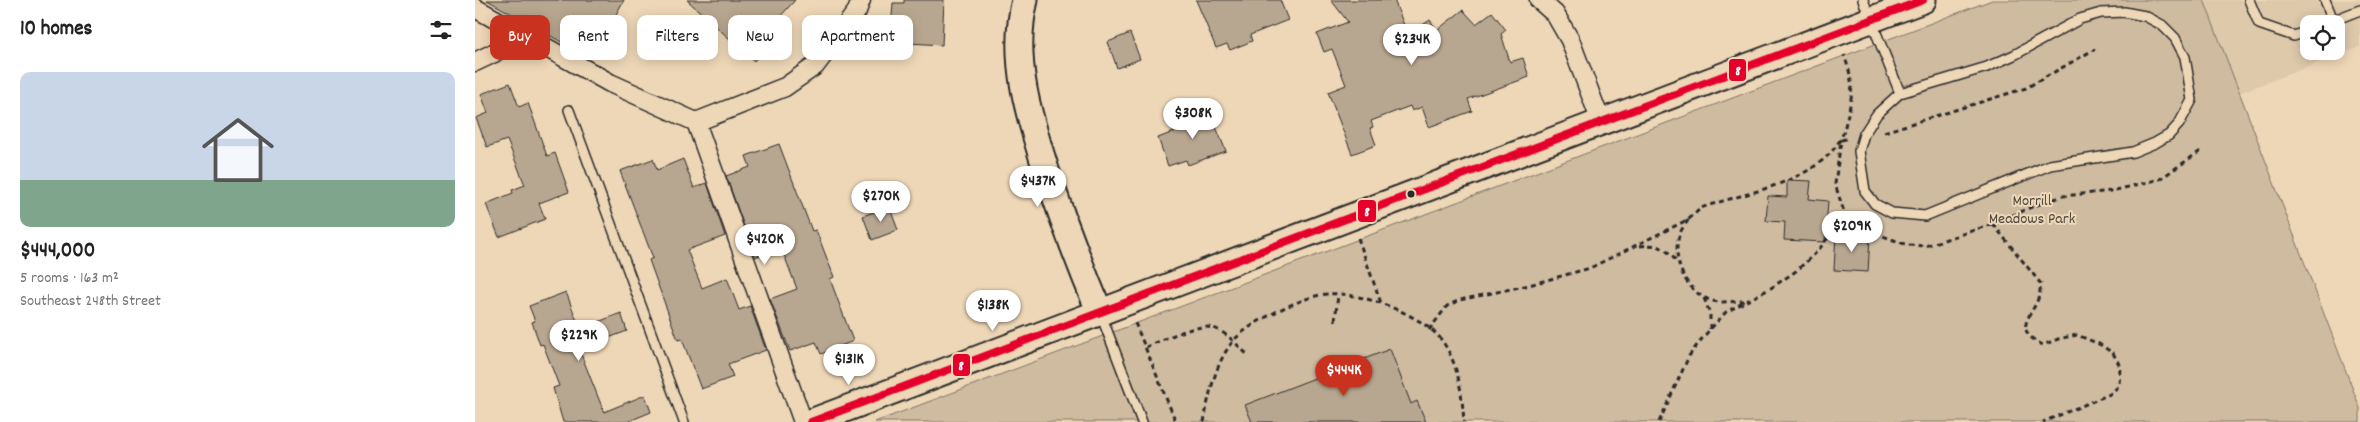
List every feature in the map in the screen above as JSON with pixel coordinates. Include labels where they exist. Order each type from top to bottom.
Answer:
[{"type":"street","points":[[1025,0],[1020,58],[1027,107],[1067,231],[1100,313]]},
{"type":"street","points":[[1539,0],[1555,14],[1570,40],[1601,122]]},
{"type":"street","points":[[811,422],[1601,122],[1867,10],[1923,0]]},
{"type":"street","points":[[550,50],[609,82],[696,122],[785,88],[815,66],[854,4]]},
{"type":"street","points":[[475,8],[490,17]]},
{"type":"street","points":[[475,62],[490,55]]},
{"type":"street","points":[[696,122],[803,422]]},
{"type":"lane","points":[[2249,0],[2259,24],[2294,36],[2300,34]]},
{"type":"lane","points":[[2325,0],[2327,15]]},
{"type":"lane","points":[[1867,10],[1900,93]]},
{"type":"lane","points":[[2345,16],[2360,10]]},
{"type":"lane","points":[[2124,12],[2145,16],[2161,25],[2175,38],[2185,57],[2192,100],[2179,124],[2169,135],[2155,143],[2133,152],[2050,165],[1925,216],[1892,212],[1875,204],[1865,191],[1859,151],[1863,138],[1877,114],[1900,93],[1987,67],[2014,55],[2080,19],[2101,13],[2124,12]]},
{"type":"lane","points":[[569,110],[684,422]]},
{"type":"lane","points":[[1100,313],[1142,422]]},
{"type":"path","points":[[1679,264],[1677,244],[1680,231],[1701,208],[1808,172],[1826,157],[1841,140],[1852,99],[1852,82],[1843,49]]},
{"type":"path","points":[[1841,140],[1863,138],[2026,88],[2095,49]]},
{"type":"path","points":[[1659,422],[1689,356],[1710,330],[1727,312],[1745,300],[1771,288],[1796,271],[1817,252],[1845,215]]},
{"type":"path","points":[[1429,330],[1447,306],[1460,300],[1529,285],[1590,268],[1689,220]]},
{"type":"path","points":[[1993,224],[2041,284],[2039,297],[2025,319],[2026,330],[2033,340],[2043,345],[2058,339],[2077,335],[2113,353],[2120,366],[2119,386],[2110,394],[2043,422]]},
{"type":"path","points":[[1355,229],[1381,304]]},
{"type":"path","points":[[1637,246],[1655,244],[1669,252],[1679,264],[1686,280],[1703,298],[1710,314],[1710,330]]},
{"type":"path","points":[[1204,422],[1211,383],[1236,338],[1267,317],[1292,304],[1328,294],[1353,296],[1411,315],[1442,341],[1460,382],[1464,422]]},
{"type":"path","points":[[1335,321],[1338,295]]},
{"type":"path","points":[[1703,298],[1715,302],[1745,300]]},
{"type":"path","points":[[1133,317],[1176,422]]},
{"type":"path","points":[[1146,347],[1194,328],[1207,327],[1216,329],[1249,356]]},
{"type":"shaded area","points":[[2204,0],[2360,0],[2360,47],[2345,53],[2345,15],[2300,15],[2300,60],[2326,60],[2239,93]]},
{"type":"green space","name":"Morrill Meadows Park","points":[[1992,0],[2204,0],[2360,408],[2360,422],[875,422]]},
{"type":"building","points":[[487,0],[624,0],[616,15],[560,15],[560,41],[550,36],[550,15],[514,15]]},
{"type":"building","points":[[687,0],[795,0],[782,15],[728,15],[728,37],[718,28],[718,15],[703,15]]},
{"type":"building","points":[[904,0],[944,0],[942,45],[913,43],[913,15],[892,15],[893,3],[904,3]]},
{"type":"building","points":[[1196,0],[1280,0],[1288,20],[1250,35],[1252,41],[1230,50],[1227,44],[1216,48]]},
{"type":"building","points":[[1331,0],[1394,0],[1408,35],[1430,20],[1437,30],[1463,10],[1476,24],[1492,12],[1506,30],[1501,34],[1510,62],[1523,58],[1529,77],[1468,99],[1472,111],[1429,127],[1422,107],[1412,111],[1410,106],[1371,121],[1373,127],[1370,128],[1376,145],[1352,154],[1328,92],[1346,85],[1332,49],[1324,52],[1317,34],[1348,22]]},
{"type":"building","points":[[1130,33],[1140,59],[1117,68],[1108,42]]},
{"type":"building","points":[[510,83],[519,107],[528,103],[547,156],[555,153],[569,192],[539,203],[545,219],[499,237],[486,204],[513,193],[512,190],[525,185],[507,140],[487,147],[476,118],[488,113],[481,94]]},
{"type":"building","points":[[1208,108],[1226,151],[1188,165],[1186,160],[1168,166],[1158,138],[1187,127],[1184,117]]},
{"type":"building","points":[[779,144],[812,231],[816,230],[834,277],[830,279],[853,341],[821,354],[816,342],[790,351],[770,299],[797,289],[781,247],[755,257],[726,176],[750,167],[746,156]]},
{"type":"building","points":[[653,159],[657,170],[683,159],[694,188],[707,183],[725,236],[687,250],[702,288],[727,278],[739,310],[750,306],[766,350],[728,364],[733,377],[701,389],[682,339],[678,340],[649,260],[653,258],[620,171]]},
{"type":"building","points":[[1787,180],[1811,181],[1809,199],[1828,201],[1825,242],[1784,240],[1785,222],[1766,221],[1768,196],[1787,197]]},
{"type":"building","points":[[889,206],[898,230],[872,240],[863,216]]},
{"type":"building","points":[[1836,234],[1870,236],[1868,272],[1834,270]]},
{"type":"building","points":[[566,292],[580,329],[621,313],[627,331],[579,349],[604,412],[645,395],[651,412],[627,422],[563,422],[553,388],[559,386],[543,344],[540,345],[532,322],[535,321],[529,306]]},
{"type":"building","points":[[1390,349],[1411,404],[1417,401],[1426,422],[1252,422],[1245,405]]},
{"type":"transit line","name":"8","points":[[811,422],[1923,0]]}]
